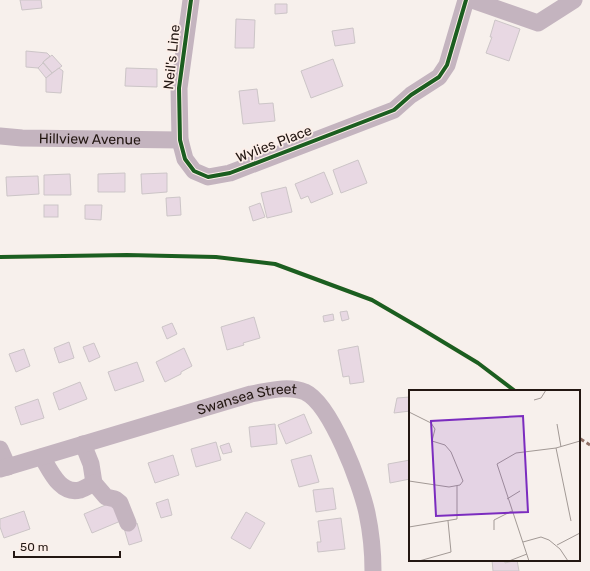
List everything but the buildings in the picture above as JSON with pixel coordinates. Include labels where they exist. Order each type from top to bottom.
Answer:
[{"type":"street","name":"Neil's Line","points":[[180,140],[178,88],[190,0]]},
{"type":"street","name":"Wylies Place","points":[[180,140],[185,159],[194,171],[208,177],[230,173],[394,110],[411,95],[440,77],[447,66],[466,0]]},
{"type":"street","points":[[472,0],[538,23],[574,0]]},
{"type":"street","name":"Hillview Avenue","points":[[0,136],[30,138],[180,140]]},
{"type":"street","name":"Swansea Street","points":[[4,468],[251,394],[286,389],[305,392],[316,400],[326,414],[339,437],[358,482],[370,525],[373,571]]},
{"type":"street","points":[[82,444],[91,464],[94,483],[106,497],[115,499],[120,503],[128,523]]},
{"type":"street","points":[[0,449],[4,468]]},
{"type":"street","points":[[42,457],[57,482],[70,490],[79,490],[94,483]]},
{"type":"marked path","points":[[580,439],[590,445]]},
{"type":"cycle path","points":[[191,0],[179,88],[180,140],[185,159],[194,171],[208,177],[230,173],[394,110],[411,95],[439,77],[447,65],[466,0]]},
{"type":"cycle path","points":[[0,257],[127,255],[216,257],[275,264],[372,300],[478,363],[514,390]]}]
